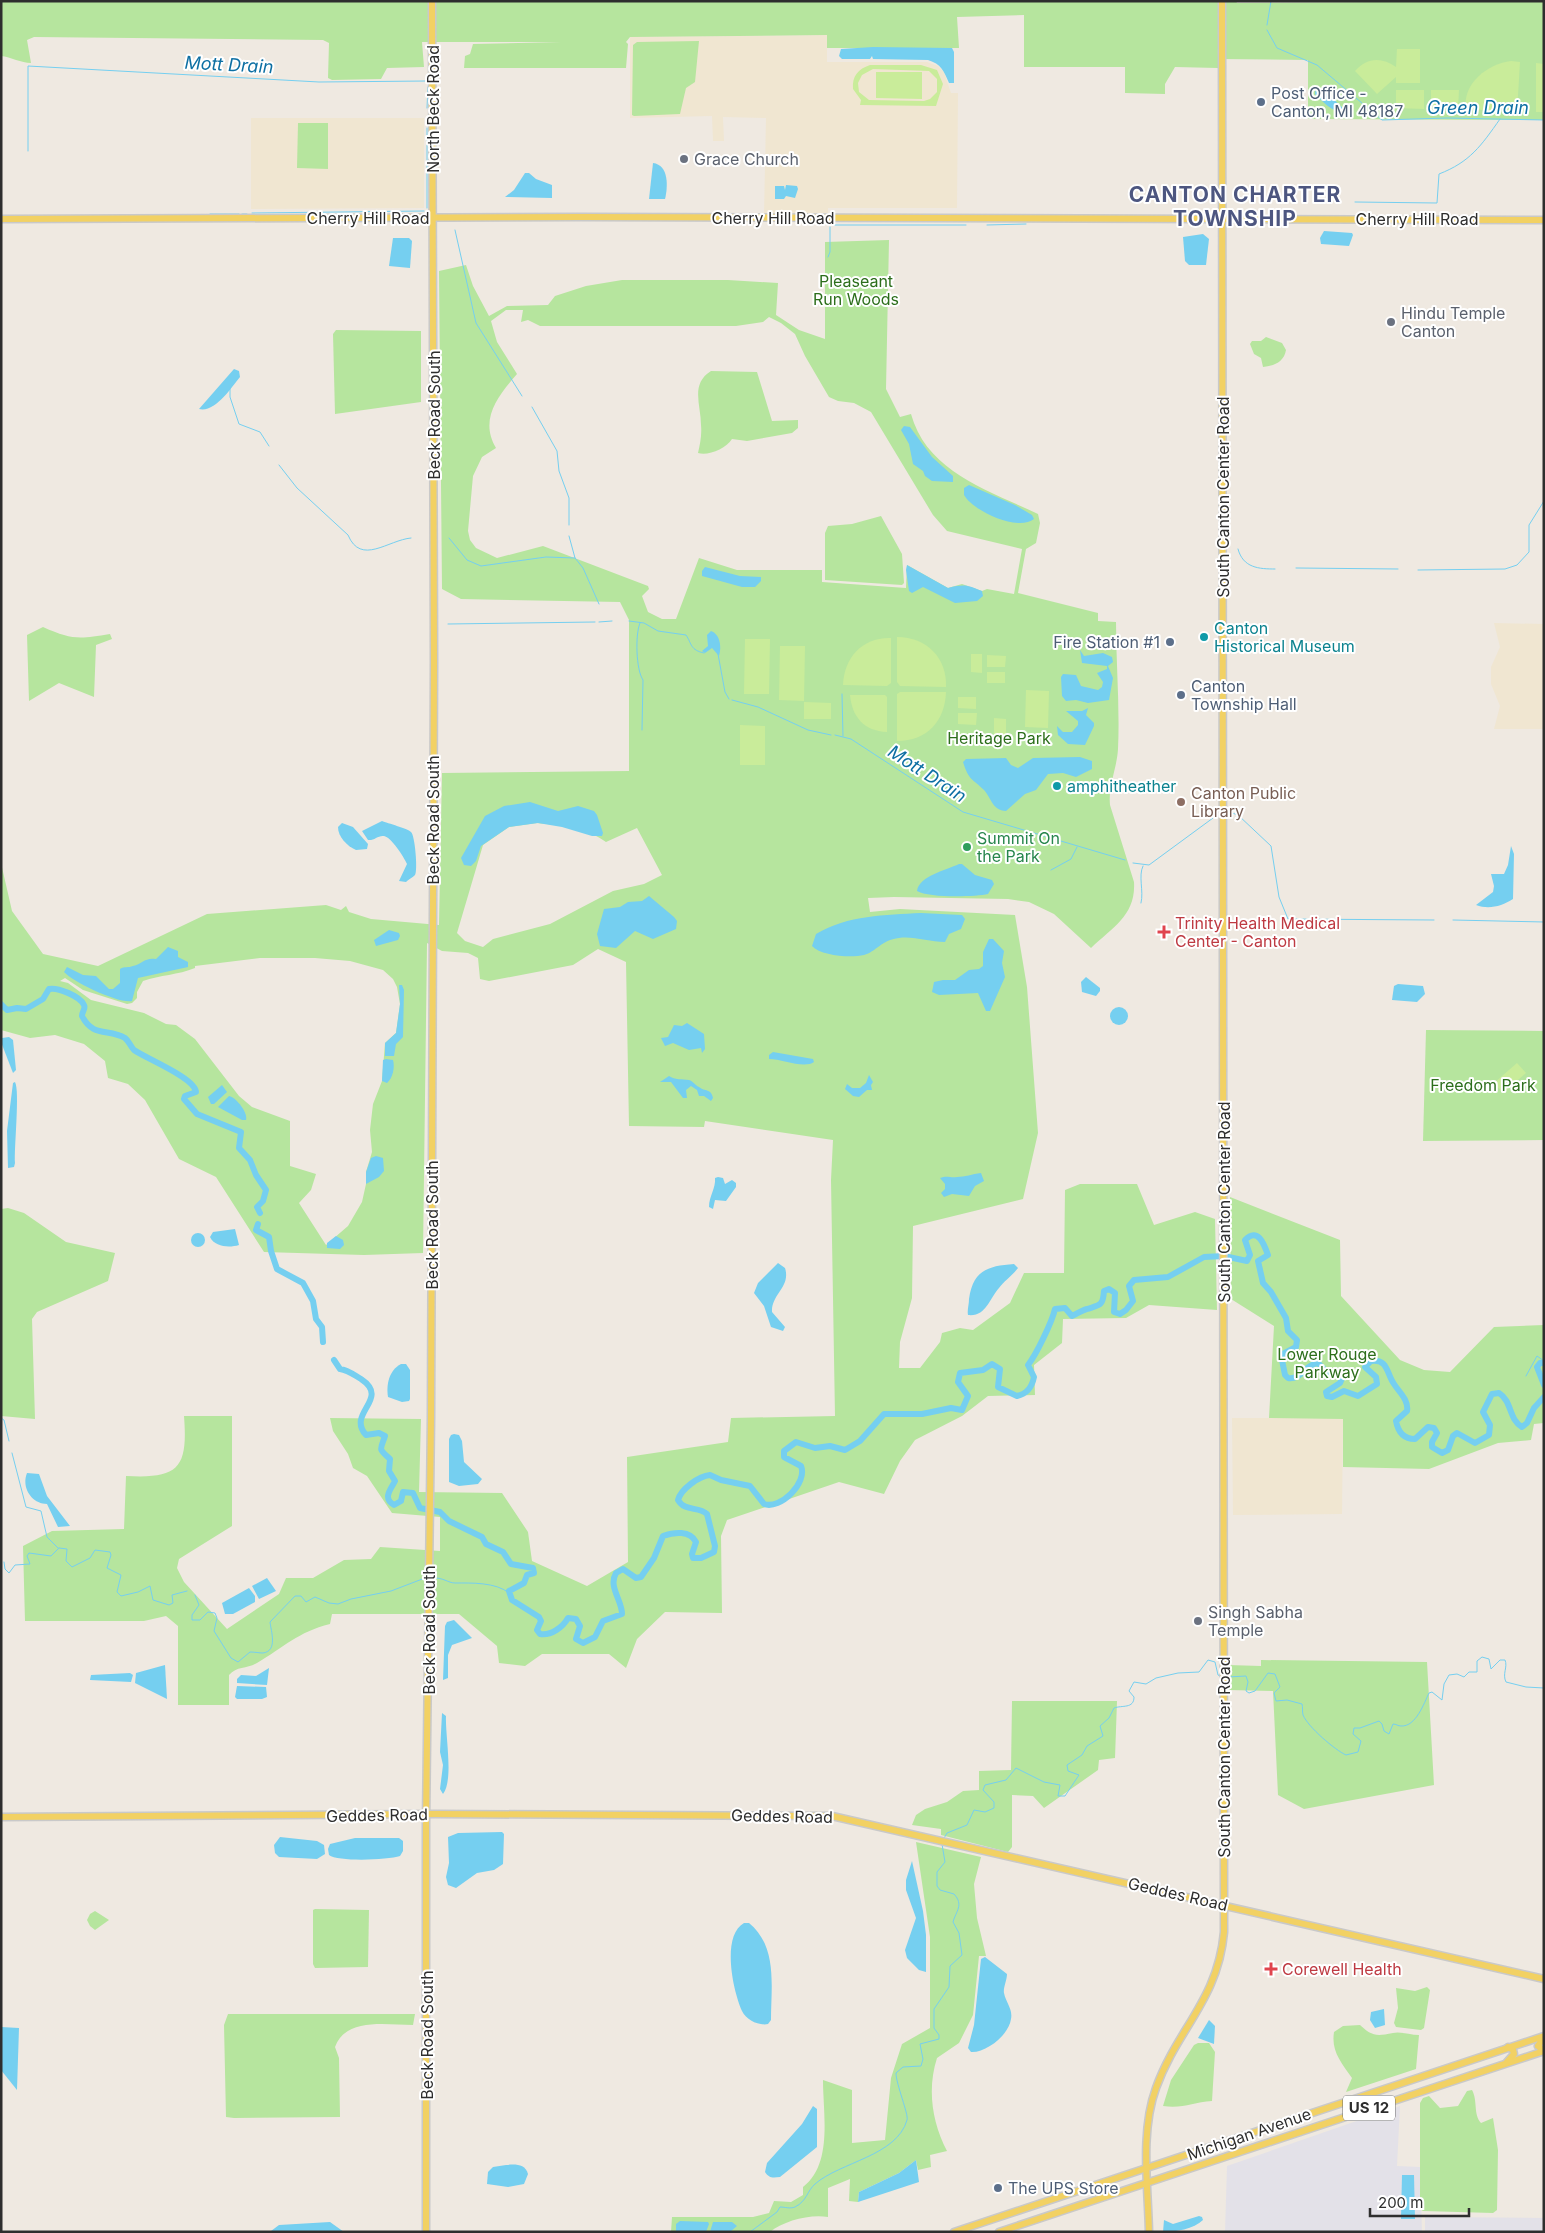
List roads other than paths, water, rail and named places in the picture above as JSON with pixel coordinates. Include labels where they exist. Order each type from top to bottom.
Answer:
[{"type":"main road","name":"North Beck Road","points":[[432,1],[434,218]]},
{"type":"main road","name":"South Canton Center Road","points":[[1149,2232],[1148,2136],[1152,2102],[1163,2070],[1215,1979],[1223,1948],[1225,1905],[1224,219],[1222,1]]},
{"type":"main road","name":"Beck Road South","points":[[426,2232],[434,662],[434,218]]},
{"type":"main road","name":"Cherry Hill Road","points":[[1,219],[1544,220]]},
{"type":"main road","name":"Geddes Road","points":[[1,1818],[427,1814],[832,1816],[1544,1978]]},
{"type":"main road","name":"Michigan Avenue","points":[[954,2232],[1544,2036]]},
{"type":"main road","points":[[1544,2036],[1538,2046],[1544,2051]]},
{"type":"main road","points":[[1506,2063],[1514,2054],[1513,2050],[1508,2047]]},
{"type":"main road","name":"Michigan Avenue","points":[[999,2232],[1544,2051]]},
{"type":"main road","points":[[1323,2109],[1318,2118],[1324,2124]]},
{"type":"main road","points":[[1268,2128],[1272,2134],[1268,2143]]},
{"type":"main road","points":[[1062,2196],[1057,2204],[1063,2212]]},
{"type":"main road","points":[[1024,2224],[1032,2217],[1030,2208]]},
{"type":"water","points":[[873,47],[952,48],[954,52],[954,83],[949,83],[941,68],[928,60],[873,59],[872,56],[870,59],[842,59],[839,56],[841,49]]},
{"type":"water","points":[[1316,86],[1328,94],[1347,112],[1338,112],[1325,104],[1315,94]]},
{"type":"water","points":[[653,163],[665,172],[667,189],[665,199],[649,199]]},
{"type":"water","points":[[525,173],[529,173],[536,179],[552,185],[552,198],[505,197],[514,190]]},
{"type":"water","points":[[786,185],[797,186],[795,198],[786,196],[784,199],[775,199],[775,186],[784,186],[785,190]]},
{"type":"water","points":[[1324,231],[1352,233],[1353,235],[1349,246],[1321,244],[1320,238]]},
{"type":"water","points":[[1203,234],[1209,239],[1206,265],[1189,265],[1185,261],[1183,237]]},
{"type":"water","points":[[393,238],[409,238],[412,241],[410,268],[389,266]]},
{"type":"water","points":[[234,369],[239,371],[240,377],[227,393],[217,404],[205,409],[199,409]]},
{"type":"water","points":[[904,426],[910,427],[932,457],[953,476],[953,482],[932,481],[913,464],[909,444],[901,430]]},
{"type":"water","points":[[969,485],[1015,505],[1032,515],[1034,519],[1018,523],[996,518],[986,513],[976,507],[964,495],[964,488]]},
{"type":"water","points":[[907,565],[948,588],[969,586],[982,591],[983,596],[977,601],[955,603],[923,587],[912,593],[909,591]]},
{"type":"water","points":[[705,567],[740,576],[761,577],[761,581],[755,587],[742,587],[702,576],[702,571]]},
{"type":"water","points":[[711,631],[720,641],[719,656],[712,648],[705,653],[702,651],[708,646],[707,635]]},
{"type":"water","points":[[1080,650],[1084,656],[1103,653],[1112,657],[1113,662],[1108,666],[1113,678],[1109,700],[1088,703],[1076,700],[1066,701],[1062,696],[1061,677],[1063,674],[1076,675],[1081,686],[1098,690],[1102,687],[1103,682],[1097,673],[1107,669],[1107,666],[1082,663]]},
{"type":"water","points":[[1088,708],[1086,715],[1094,723],[1094,726],[1085,745],[1068,744],[1058,735],[1057,726],[1063,732],[1072,732],[1078,725],[1078,721],[1066,711],[1082,711]]},
{"type":"water","points":[[1080,757],[1092,761],[1092,769],[1076,777],[1063,773],[1048,774],[1036,790],[1025,794],[1006,811],[998,809],[984,790],[971,779],[963,762],[966,759],[1006,758],[1011,765],[1018,768],[1033,758]]},
{"type":"water","points":[[530,802],[558,811],[578,806],[594,811],[603,833],[602,836],[592,836],[562,827],[538,823],[509,827],[481,846],[476,861],[471,866],[464,865],[461,858],[485,816],[504,806]]},
{"type":"water","points":[[382,821],[406,829],[411,832],[414,839],[416,872],[406,882],[399,881],[407,864],[394,843],[384,836],[368,840],[362,831]]},
{"type":"water","points":[[342,823],[353,827],[368,844],[367,849],[356,850],[346,844],[338,831],[338,827]]},
{"type":"water","points":[[1511,846],[1514,854],[1513,899],[1495,906],[1476,905],[1493,892],[1494,886],[1491,874],[1504,874],[1508,865]]},
{"type":"water","points":[[962,864],[975,875],[992,880],[994,884],[988,894],[941,896],[917,891],[919,886],[928,877]]},
{"type":"water","points":[[649,896],[674,917],[677,921],[676,929],[653,939],[635,931],[616,948],[600,946],[597,934],[604,909],[620,907],[628,902],[642,901]]},
{"type":"water","points":[[921,913],[962,915],[965,919],[961,929],[949,934],[945,942],[899,938],[883,943],[864,955],[852,956],[829,954],[812,946],[816,934],[841,923],[867,917]]},
{"type":"water","points":[[389,930],[399,933],[398,940],[376,946],[374,940]]},
{"type":"water","points":[[989,939],[993,939],[1004,951],[1002,963],[1005,977],[990,1011],[986,1011],[978,993],[939,995],[932,992],[934,982],[955,980],[969,970],[979,969],[983,966],[983,952]]},
{"type":"water","points":[[168,947],[178,951],[178,957],[188,962],[188,967],[138,978],[132,1001],[107,996],[77,981],[64,972],[67,967],[83,975],[96,976],[109,989],[113,989],[120,983],[120,969],[131,967],[149,959],[156,959]]},
{"type":"water","points":[[1086,977],[1100,988],[1096,996],[1082,992],[1081,982]]},
{"type":"water","points":[[1398,984],[1423,986],[1425,994],[1417,1002],[1392,1000],[1394,986]]},
{"type":"water","points":[[399,985],[402,985],[404,990],[403,1037],[396,1044],[394,1056],[385,1056],[385,1043],[396,1033],[400,1004]]},
{"type":"water","points":[[1119,1007],[1125,1010],[1128,1016],[1125,1022],[1119,1025],[1113,1022],[1110,1016],[1113,1010]]},
{"type":"water","points":[[687,1023],[704,1034],[705,1049],[702,1053],[701,1048],[689,1050],[673,1043],[665,1046],[661,1038],[668,1037],[674,1025],[682,1026]]},
{"type":"water","points":[[9,1037],[13,1040],[16,1070],[13,1073],[1,1042],[2,1038]]},
{"type":"water","points":[[773,1052],[813,1059],[814,1062],[799,1064],[769,1059],[769,1055]]},
{"type":"water","points":[[383,1060],[393,1060],[394,1066],[392,1075],[387,1083],[382,1081]]},
{"type":"water","points":[[869,1075],[873,1082],[871,1085],[872,1090],[867,1090],[859,1097],[853,1096],[845,1089],[847,1084],[852,1088],[860,1088],[866,1083]]},
{"type":"water","points":[[669,1076],[690,1081],[709,1091],[713,1098],[711,1101],[704,1096],[699,1096],[697,1090],[691,1086],[686,1090],[687,1098],[683,1098],[671,1082],[660,1082]]},
{"type":"water","points":[[15,1082],[17,1096],[15,1163],[14,1167],[8,1168],[7,1131],[13,1083]]},
{"type":"water","points":[[222,1085],[227,1092],[214,1104],[211,1104],[208,1097]]},
{"type":"water","points":[[229,1096],[241,1106],[246,1120],[242,1120],[218,1107]]},
{"type":"water","points":[[376,1156],[383,1158],[384,1171],[379,1177],[366,1184],[366,1172],[371,1158]]},
{"type":"water","points":[[981,1173],[984,1181],[975,1186],[969,1196],[952,1194],[944,1197],[941,1193],[945,1189],[945,1184],[940,1178],[963,1177]]},
{"type":"water","points":[[715,1178],[723,1178],[725,1184],[732,1180],[736,1183],[736,1187],[726,1201],[715,1200],[713,1209],[709,1207],[709,1203]]},
{"type":"water","points":[[235,1229],[239,1245],[219,1245],[210,1237],[213,1232]]},
{"type":"water","points":[[195,1233],[201,1233],[205,1240],[201,1247],[195,1247],[191,1243],[191,1237]]},
{"type":"water","points":[[336,1236],[343,1240],[344,1245],[340,1249],[327,1248],[327,1243]]},
{"type":"water","points":[[778,1263],[785,1268],[786,1275],[783,1286],[774,1300],[772,1312],[785,1327],[783,1331],[771,1327],[764,1306],[754,1293],[758,1283]]},
{"type":"water","points":[[1014,1264],[1018,1268],[1001,1285],[983,1310],[974,1315],[968,1315],[971,1289],[978,1276],[989,1268]]},
{"type":"water","points":[[401,1364],[406,1364],[410,1370],[410,1399],[409,1401],[402,1402],[388,1397],[387,1392],[391,1374]]},
{"type":"water","points":[[454,1434],[459,1435],[462,1441],[464,1462],[482,1479],[478,1484],[459,1486],[449,1482],[449,1439]]},
{"type":"water","points":[[27,1473],[39,1474],[47,1496],[70,1526],[58,1527],[47,1504],[32,1498],[25,1484]]},
{"type":"water","points":[[267,1578],[276,1591],[259,1599],[252,1586]]},
{"type":"water","points":[[249,1588],[255,1596],[255,1602],[233,1614],[225,1614],[222,1603]]},
{"type":"water","points":[[454,1620],[472,1638],[452,1645],[448,1655],[448,1678],[443,1680],[445,1626],[447,1622]]},
{"type":"water","points":[[165,1665],[167,1699],[135,1683],[136,1673]]},
{"type":"water","points":[[269,1668],[267,1685],[237,1683],[237,1679],[241,1675],[256,1676]]},
{"type":"water","points":[[130,1673],[133,1675],[131,1682],[90,1680],[91,1675]]},
{"type":"water","points":[[237,1686],[266,1687],[267,1697],[262,1699],[237,1699],[235,1697]]},
{"type":"water","points":[[442,1713],[446,1716],[449,1768],[443,1794],[440,1789],[443,1765],[440,1752]]},
{"type":"water","points":[[502,1832],[504,1834],[503,1864],[494,1870],[477,1873],[456,1888],[448,1885],[446,1877],[449,1863],[448,1837],[458,1833]]},
{"type":"water","points":[[280,1837],[317,1841],[324,1845],[325,1854],[317,1859],[279,1857],[275,1853],[274,1845]]},
{"type":"water","points":[[355,1838],[399,1838],[403,1841],[403,1851],[400,1856],[375,1859],[342,1859],[329,1855],[328,1849],[330,1844]]},
{"type":"water","points":[[912,1861],[923,1911],[926,1935],[926,1972],[919,1970],[907,1958],[905,1950],[916,1918],[906,1890],[906,1880]]},
{"type":"water","points":[[744,1923],[749,1923],[758,1933],[769,1955],[772,1994],[771,2020],[768,2024],[757,2023],[746,2017],[735,1991],[731,1951],[737,1930]]},
{"type":"water","points":[[985,1957],[1007,1974],[1004,1993],[1011,2012],[1011,2019],[1006,2031],[996,2042],[983,2050],[971,2052],[968,2048],[974,2025],[981,1959]]},
{"type":"water","points":[[1384,2009],[1385,2025],[1375,2028],[1370,2020],[1371,2012]]},
{"type":"water","points":[[1209,2020],[1215,2026],[1214,2044],[1198,2038]]},
{"type":"water","points":[[1,2027],[19,2028],[17,2090],[1,2070]]},
{"type":"water","points":[[813,2106],[817,2109],[817,2147],[780,2177],[769,2176],[765,2172],[767,2163],[802,2124]]},
{"type":"water","points":[[916,2160],[919,2182],[858,2202],[859,2192],[899,2173]]},
{"type":"water","points":[[517,2165],[525,2168],[528,2174],[524,2184],[508,2187],[487,2184],[488,2172],[493,2167]]},
{"type":"water","points":[[1402,2175],[1414,2175],[1415,2219],[1401,2219]]},
{"type":"water","points":[[1199,2216],[1203,2220],[1195,2226],[1179,2231],[1163,2232],[1164,2220],[1173,2224]]},
{"type":"water","points":[[680,2221],[708,2222],[709,2224],[706,2232],[676,2232],[676,2224]]},
{"type":"water","points":[[330,2222],[344,2232],[257,2232],[271,2231],[279,2225]]},
{"type":"water","points":[[713,2222],[732,2222],[737,2226],[730,2232],[710,2232]]},
{"type":"waterway","name":"Green Drain","points":[[1267,25],[1271,1]]},
{"type":"waterway","name":"Green Drain","points":[[1267,30],[1277,48],[1317,65],[1382,120],[1447,118],[1544,120]]},
{"type":"waterway","name":"Mott Drain","points":[[28,151],[28,66],[319,82],[428,81]]},
{"type":"waterway","name":"Mott Drain","points":[[427,108],[428,87]]},
{"type":"waterway","points":[[1355,202],[1437,203],[1439,174],[1459,164],[1474,152],[1500,119]]},
{"type":"waterway","name":"Mott Drain","points":[[427,128],[427,208]]},
{"type":"waterway","points":[[252,213],[424,211]]},
{"type":"waterway","points":[[210,214],[239,214]]},
{"type":"waterway","points":[[242,214],[247,214]]},
{"type":"waterway","points":[[987,225],[1026,224]]},
{"type":"waterway","points":[[832,225],[966,225]]},
{"type":"waterway","points":[[828,257],[830,252],[830,227]]},
{"type":"waterway","name":"Mott Drain","points":[[455,230],[476,323],[522,396]]},
{"type":"waterway","points":[[230,388],[230,397],[239,424],[260,432],[269,446]]},
{"type":"waterway","name":"Mott Drain","points":[[532,407],[557,451],[559,471],[569,498],[569,525]]},
{"type":"waterway","points":[[279,465],[297,488],[348,535],[353,544],[360,549],[376,549],[411,538]]},
{"type":"waterway","points":[[1418,570],[1505,569],[1517,565],[1529,552],[1529,525],[1544,501]]},
{"type":"waterway","name":"Mott Drain","points":[[569,536],[575,558],[583,568],[599,604]]},
{"type":"waterway","points":[[449,538],[467,560],[481,566],[546,557],[575,558]]},
{"type":"waterway","points":[[1238,549],[1240,555],[1248,564],[1263,569],[1275,569]]},
{"type":"waterway","points":[[1296,568],[1398,569]]},
{"type":"waterway","name":"Mott Drain","points":[[599,622],[612,621]]},
{"type":"waterway","name":"Mott Drain","points":[[629,621],[644,623],[658,631],[686,635],[692,646],[699,652],[704,653]]},
{"type":"waterway","points":[[448,624],[595,622]]},
{"type":"waterway","points":[[640,623],[637,635],[637,652],[643,680],[642,730]]},
{"type":"waterway","name":"Mott Drain","points":[[718,654],[725,692],[729,699]]},
{"type":"waterway","points":[[842,694],[843,736]]},
{"type":"waterway","name":"Mott Drain","points":[[732,700],[758,707],[808,730],[831,735]]},
{"type":"waterway","name":"Mott Drain","points":[[835,735],[851,739],[963,812],[1125,860]]},
{"type":"waterway","name":"Mott Drain","points":[[1232,813],[1238,815],[1271,846],[1279,897],[1288,919],[1434,920]]},
{"type":"waterway","name":"Mott Drain","points":[[1133,863],[1149,865],[1213,818]]},
{"type":"waterway","points":[[1051,870],[1071,859],[1077,847]]},
{"type":"waterway","points":[[1141,903],[1141,874],[1143,866]]},
{"type":"waterway","name":"Mott Drain","points":[[1453,920],[1544,922]]},
{"type":"waterway","points":[[1,1004],[7,1010],[26,1009],[43,999],[49,989],[57,989],[68,993],[82,1002],[85,1008],[82,1016],[91,1027],[125,1038],[134,1050],[188,1081],[196,1092],[185,1096],[184,1099],[197,1114],[241,1132],[239,1148],[250,1160],[256,1175],[266,1190],[263,1201],[257,1207],[260,1213]]},
{"type":"waterway","points":[[258,1224],[256,1230],[269,1237],[277,1269],[303,1283],[313,1301],[316,1319],[322,1327],[323,1342]]},
{"type":"waterway","points":[[334,1360],[340,1369],[346,1370],[361,1379],[369,1386],[372,1393],[361,1420],[361,1427],[366,1435],[379,1433],[385,1436],[381,1449],[390,1459],[389,1471],[395,1481],[388,1493],[390,1502],[394,1505],[401,1501],[403,1492],[413,1493],[420,1508],[440,1512],[449,1521],[482,1537],[486,1544],[503,1552],[511,1564],[533,1568],[534,1573],[527,1575],[524,1583],[509,1591],[512,1600],[539,1617],[541,1621],[537,1630],[540,1634],[548,1634],[556,1630],[568,1618],[576,1619],[580,1626],[576,1639],[583,1643],[595,1637],[603,1621],[622,1614],[614,1588],[616,1573],[623,1569],[636,1578],[641,1577],[654,1558],[663,1536],[677,1533],[690,1535],[696,1542],[692,1554],[693,1558],[701,1558],[714,1552],[715,1546],[707,1514],[700,1510],[688,1508],[678,1500],[683,1492],[696,1480],[710,1475],[721,1480],[750,1486],[764,1504],[778,1503],[791,1494],[800,1480],[801,1466],[784,1457],[784,1451],[796,1442],[815,1448],[830,1446],[845,1450],[860,1441],[884,1414],[922,1414],[951,1408],[962,1410],[968,1396],[958,1382],[960,1373],[983,1370],[992,1364],[1000,1369],[998,1387],[1017,1396],[1021,1395],[1032,1384],[1034,1377],[1028,1365],[1051,1322],[1055,1309],[1065,1308],[1072,1316],[1100,1304],[1103,1300],[1104,1291],[1109,1289],[1115,1293],[1114,1312],[1120,1314],[1133,1301],[1129,1286],[1134,1280],[1168,1277],[1204,1257],[1224,1256],[1247,1261],[1250,1255],[1245,1240],[1250,1236],[1257,1236],[1265,1246],[1268,1255],[1258,1261],[1263,1283],[1271,1292],[1286,1318],[1288,1331],[1297,1340],[1296,1347],[1281,1355],[1285,1375],[1288,1378],[1297,1377],[1310,1366],[1318,1363],[1328,1373],[1341,1371],[1344,1374],[1340,1383],[1326,1392],[1327,1396],[1332,1397],[1344,1391],[1358,1396],[1377,1384],[1376,1377],[1365,1367],[1371,1361],[1381,1362],[1407,1403],[1407,1411],[1396,1421],[1400,1432],[1408,1438],[1415,1439],[1428,1427],[1434,1428],[1437,1433],[1432,1442],[1432,1447],[1442,1453],[1448,1450],[1453,1436],[1457,1433],[1475,1443],[1489,1435],[1490,1425],[1483,1412],[1492,1394],[1499,1393],[1503,1396],[1515,1420],[1522,1427],[1527,1423],[1534,1408],[1544,1397]]},
{"type":"waterway","points":[[1526,1376],[1537,1356],[1544,1361]]},
{"type":"waterway","points":[[1544,1363],[1540,1363],[1537,1367],[1544,1385]]},
{"type":"waterway","points":[[1,1418],[4,1420],[9,1441]]},
{"type":"waterway","points":[[12,1453],[26,1507],[41,1511],[47,1537],[58,1548]]},
{"type":"waterway","points":[[59,1548],[67,1549],[66,1561],[72,1567],[90,1558],[95,1550],[110,1552],[111,1555],[107,1568],[121,1575],[117,1592],[121,1596],[138,1592],[150,1586],[153,1600],[169,1605],[173,1603],[172,1595],[187,1591]]},
{"type":"waterway","points":[[4,1562],[5,1569],[9,1573],[15,1565],[30,1564],[27,1556],[29,1553],[51,1556],[59,1548]]},
{"type":"waterway","points":[[195,1595],[199,1605],[192,1615],[192,1620],[200,1620],[208,1612],[215,1613],[217,1618],[214,1631],[231,1658],[238,1662],[250,1652],[263,1653],[271,1649],[270,1622],[295,1596],[301,1596],[306,1602],[315,1597],[329,1603],[338,1604],[351,1599],[391,1591],[425,1578]]},
{"type":"waterway","points":[[432,1578],[439,1578],[452,1583],[490,1585],[504,1589],[509,1593]]},
{"type":"waterway","points":[[1228,1677],[1246,1676],[1248,1682],[1246,1691],[1249,1693],[1255,1691],[1268,1673],[1275,1674],[1280,1687],[1274,1693],[1276,1701],[1287,1700],[1302,1704],[1303,1715],[1310,1726],[1346,1755],[1358,1752],[1361,1741],[1353,1734],[1354,1728],[1360,1728],[1379,1721],[1384,1731],[1389,1734],[1393,1724],[1400,1726],[1411,1723],[1419,1714],[1429,1693],[1432,1692],[1442,1700],[1444,1684],[1449,1675],[1457,1674],[1464,1677],[1469,1672],[1477,1672],[1477,1661],[1482,1657],[1489,1659],[1491,1669],[1500,1660],[1505,1660],[1506,1682],[1526,1687],[1544,1688]]},
{"type":"waterway","points":[[943,1840],[947,1833],[967,1825],[974,1810],[985,1812],[994,1808],[994,1802],[983,1790],[985,1785],[1006,1780],[1016,1768],[1044,1782],[1060,1785],[1058,1796],[1065,1796],[1079,1775],[1068,1771],[1067,1765],[1082,1755],[1087,1746],[1103,1736],[1100,1726],[1109,1718],[1114,1708],[1127,1706],[1132,1703],[1134,1697],[1129,1691],[1134,1682],[1146,1684],[1156,1678],[1178,1673],[1199,1672],[1208,1660],[1215,1662],[1218,1675],[1220,1676]]},
{"type":"waterway","points":[[750,2232],[777,2212],[780,2207],[791,2208],[799,2205],[812,2187],[826,2176],[867,2157],[892,2142],[901,2132],[907,2120],[896,2073],[903,2067],[921,2066],[923,2059],[920,2044],[939,2039],[939,2035],[934,2028],[934,2009],[949,1987],[950,1966],[962,1955],[959,1933],[953,1922],[959,1905],[957,1898],[954,1894],[940,1890],[937,1886],[937,1872],[945,1862],[942,1844]]},
{"type":"place","name":"Post Office - Canton, MI 48187","points":[[1261,102]]},
{"type":"place","name":"Grace Church","points":[[684,159]]},
{"type":"place","name":"Hindu Temple Canton","points":[[1391,322]]},
{"type":"place","name":"Canton Historical Museum","points":[[1204,637]]},
{"type":"place","name":"Fire Station #1","points":[[1170,642]]},
{"type":"place","name":"Canton Township Hall","points":[[1181,695]]},
{"type":"place","name":"amphitheather","points":[[1057,786]]},
{"type":"place","name":"Canton Public Library","points":[[1181,802]]},
{"type":"place","name":"Summit On the Park","points":[[967,847]]},
{"type":"place","name":"Trinity Health Medical Center - Canton","points":[[1164,932]]},
{"type":"place","name":"Singh Sabha Temple","points":[[1198,1621]]},
{"type":"place","name":"Corewell Health","points":[[1271,1969]]},
{"type":"place","name":"The UPS Store","points":[[998,2188]]},
{"type":"district","name":"CANTON CHARTER TOWNSHIP","points":[[1235,207]]},
{"type":"park label","name":"Pleaseant Run Woods","points":[[856,290]]},
{"type":"park label","name":"Heritage Park","points":[[999,738]]},
{"type":"park label","name":"Freedom Park","points":[[1483,1085]]},
{"type":"park label","name":"Lower Rouge Parkway","points":[[1327,1363]]}]
